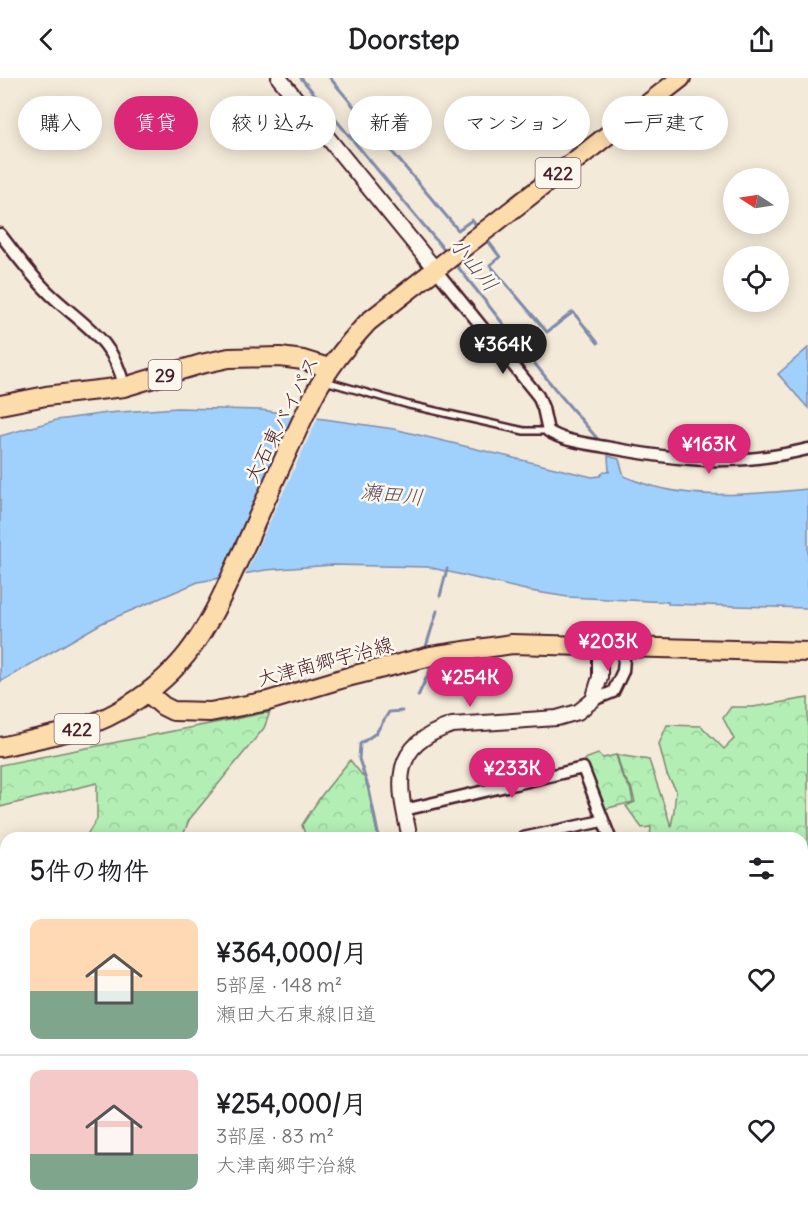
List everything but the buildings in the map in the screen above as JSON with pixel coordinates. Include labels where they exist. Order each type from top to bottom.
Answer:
[{"type":"main road","name":"大石東バイパス","points":[[148,693],[187,655],[202,632],[228,585],[325,374],[368,322],[681,78]]},
{"type":"main road","name":"29","points":[[0,405],[46,396],[124,387],[229,358],[280,357],[303,360],[325,374]]},
{"type":"main road","name":"大津南郷宇治線","points":[[148,693],[173,711],[210,712],[268,702],[351,676],[431,656],[512,644],[808,652]]},
{"type":"main road","name":"422","points":[[0,747],[93,724],[148,693]]},
{"type":"street","points":[[279,78],[538,396],[548,431],[559,438],[687,460],[730,461],[779,456],[808,449]]},
{"type":"street","points":[[0,234],[50,294],[99,335],[121,369],[124,387]]},
{"type":"street","points":[[593,700],[600,677],[600,646]]},
{"type":"street","points":[[409,832],[400,773],[405,759],[422,739],[437,730],[452,725],[557,717],[578,712],[593,700],[613,692],[623,671],[625,647]]},
{"type":"street","points":[[404,810],[583,768],[607,832]]},
{"type":"street","points":[[551,832],[602,821]]},
{"type":"lane","points":[[325,374],[335,386],[409,405],[524,432],[548,431]]},
{"type":"green space","points":[[808,698],[808,832],[651,832],[651,827],[642,828],[626,806],[635,802],[631,787],[623,776],[617,755],[649,760],[671,826],[676,790],[667,775],[659,744],[667,725],[701,726],[724,749],[734,739],[723,718],[731,707],[753,707]]},
{"type":"green space","points":[[270,712],[264,728],[189,820],[184,832],[89,832],[97,819],[97,783],[0,807],[0,765]]},
{"type":"green space","points":[[598,754],[603,758],[616,755],[622,776],[630,788],[633,802],[604,809],[585,759]]},
{"type":"green space","points":[[350,760],[366,780],[377,832],[304,832],[302,825],[321,796]]},
{"type":"water","points":[[808,348],[808,408],[778,374]]},
{"type":"water","name":"瀬田川","points":[[177,408],[261,410],[394,429],[592,477],[600,476],[604,471],[609,472],[608,456],[619,459],[624,476],[668,490],[691,493],[738,494],[808,489],[808,608],[668,604],[668,602],[568,597],[530,591],[428,567],[332,565],[266,570],[198,582],[102,623],[0,682],[0,436],[57,420],[107,413]]},
{"type":"pier","points":[[296,412],[319,415],[244,577],[217,582]]},
{"type":"waterway","name":"小山川","points":[[301,78],[446,252]]},
{"type":"waterway","points":[[330,78],[458,230],[472,220],[477,227]]},
{"type":"waterway","points":[[485,237],[500,257],[490,265],[547,332],[573,312],[598,343]]},
{"type":"waterway","name":"小山川","points":[[454,262],[601,443]]},
{"type":"waterway","points":[[440,596],[447,569]]},
{"type":"waterway","points":[[425,650],[437,611]]},
{"type":"waterway","points":[[418,696],[429,668]]},
{"type":"waterway","points":[[378,832],[369,789],[359,759],[360,744],[376,733],[389,712],[402,711]]}]
